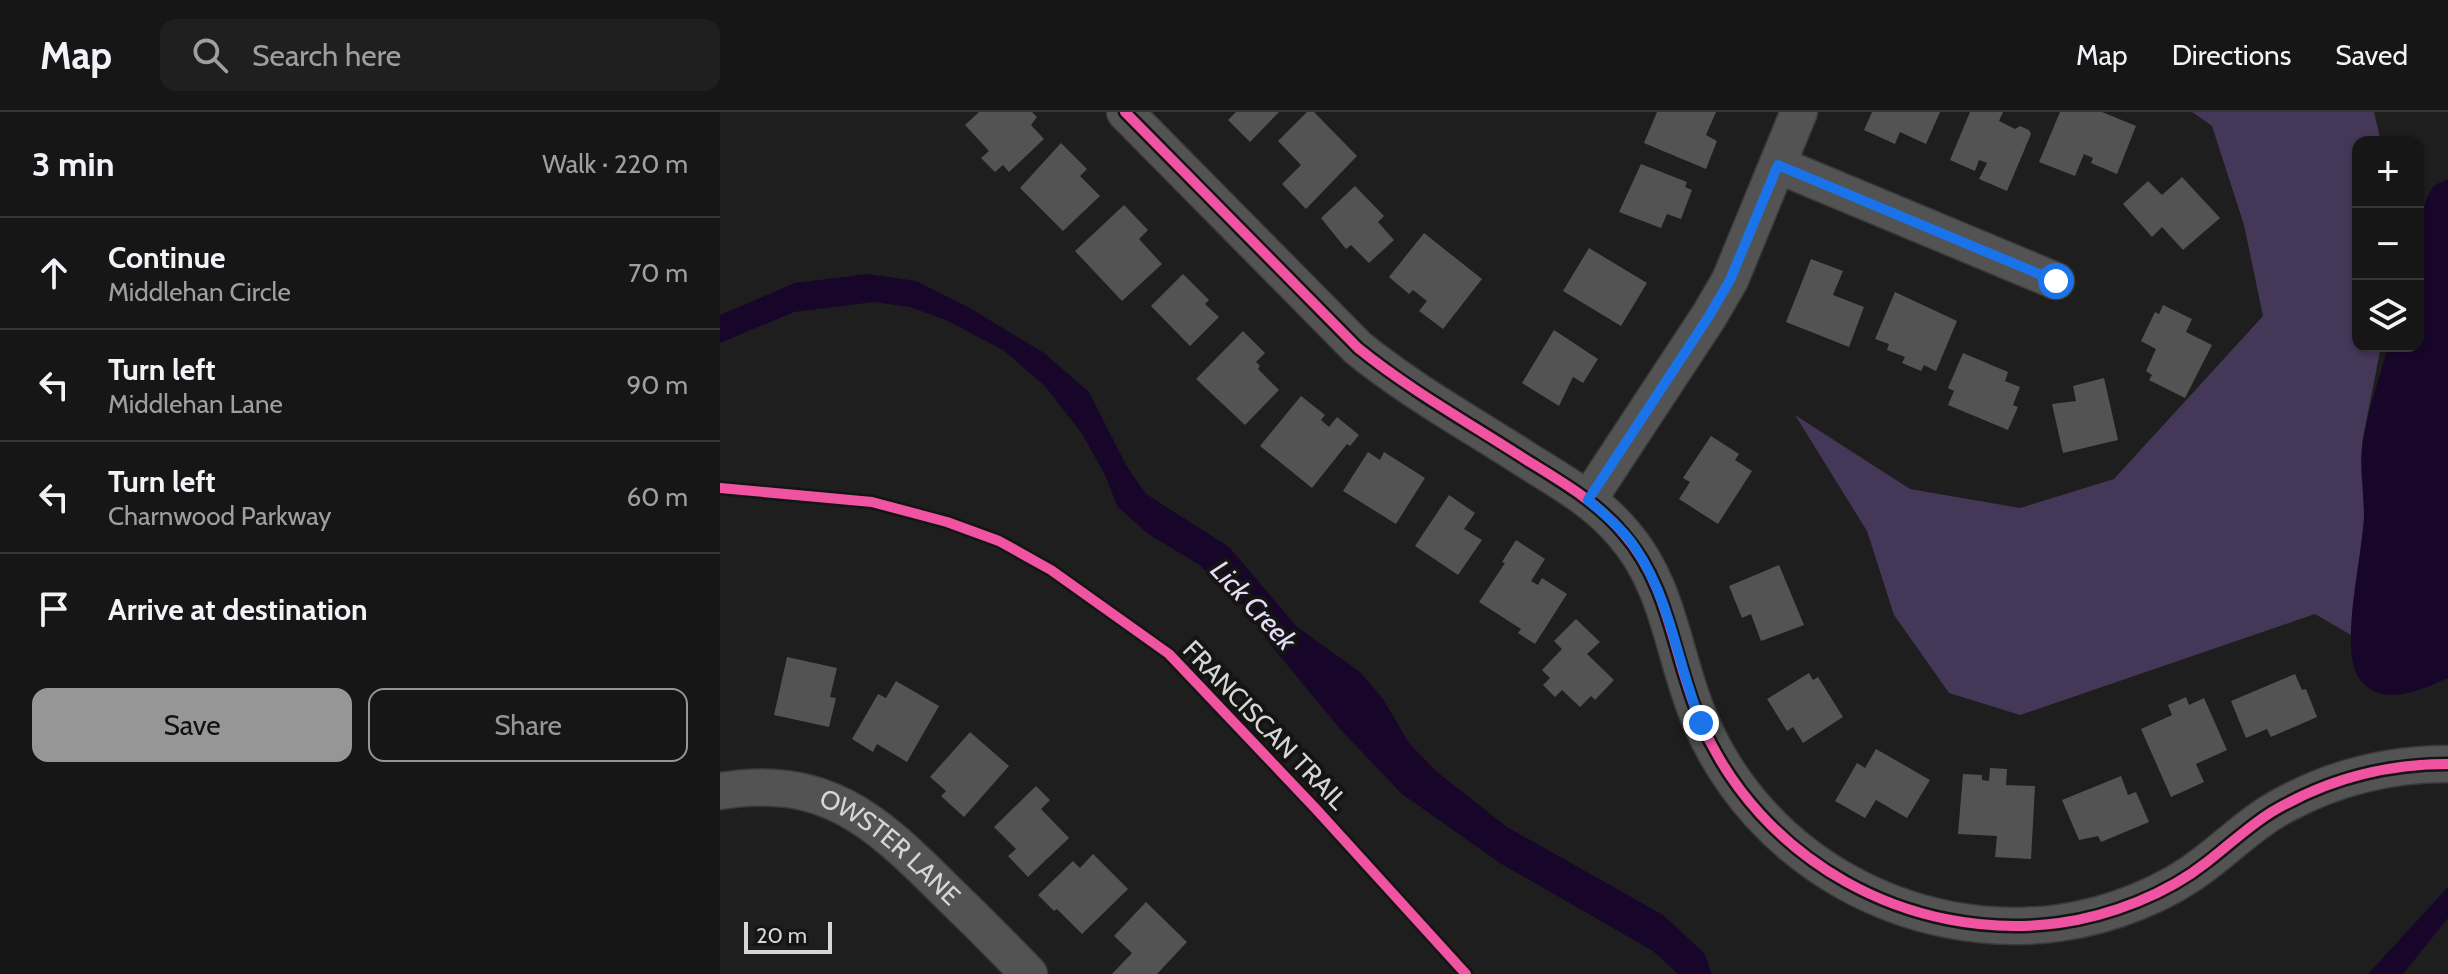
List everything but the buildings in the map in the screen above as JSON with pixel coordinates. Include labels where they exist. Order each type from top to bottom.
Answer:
[{"type":"street","points":[[1125,112],[1358,348],[1397,377],[1588,500],[1621,530],[1646,566],[1664,603],[1690,696],[1718,756],[1747,799],[1792,846],[1864,892],[1914,912],[1965,923],[2020,926],[2064,922],[2154,895],[2228,846],[2245,829],[2307,793],[2380,769],[2448,764]]},
{"type":"street","points":[[1588,500],[1730,280],[1799,112]]},
{"type":"street","points":[[1778,165],[2056,281]]},
{"type":"street","name":"OWSTER LANE","points":[[720,791],[767,787],[795,790],[821,797],[860,814],[903,848],[1029,974]]},
{"type":"shaded area","points":[[2192,112],[2374,112],[2380,136],[2352,136],[2352,352],[2380,352],[2362,443],[2364,519],[2351,635],[2315,614],[2020,715],[1949,693],[1894,615],[1867,531],[1795,415],[1910,489],[2020,508],[2114,479],[2263,316],[2244,225],[2212,126]]},
{"type":"water","points":[[2448,179],[2448,678],[2414,691],[2390,695],[2368,687],[2353,665],[2351,625],[2364,520],[2362,451],[2386,352],[2424,352],[2424,208],[2437,184]]},
{"type":"water","name":"Lick Creek","points":[[868,274],[916,281],[968,307],[1044,353],[1089,392],[1126,465],[1146,494],[1229,547],[1297,627],[1360,672],[1383,699],[1409,743],[1437,772],[1507,827],[1663,915],[1704,953],[1712,974],[1678,974],[1653,951],[1500,863],[1402,794],[1340,729],[1270,644],[1248,611],[1198,564],[1148,534],[1117,506],[1106,477],[1083,435],[1045,386],[1003,350],[946,320],[910,307],[874,302],[794,312],[720,343],[720,315],[795,283]]},
{"type":"water","points":[[2448,887],[2448,918],[2403,974],[2368,974]]},
{"type":"cycle path","points":[[1125,112],[1358,348],[1420,393],[1578,493],[1613,522],[1639,554],[1651,576],[1700,720],[1726,770],[1760,814],[1800,851],[1845,882],[1895,904],[1948,919],[2003,926],[2078,920],[2156,894],[2191,874],[2275,810],[2324,786],[2406,766],[2448,764]]},
{"type":"cycle path","name":"FRANCISCAN TRAIL","points":[[720,488],[872,502],[947,522],[999,541],[1051,570],[1169,654],[1466,974]]},
{"type":"route","points":[[1701,723],[1658,588],[1629,539],[1588,500],[1730,280],[1778,165],[2056,281]]}]
